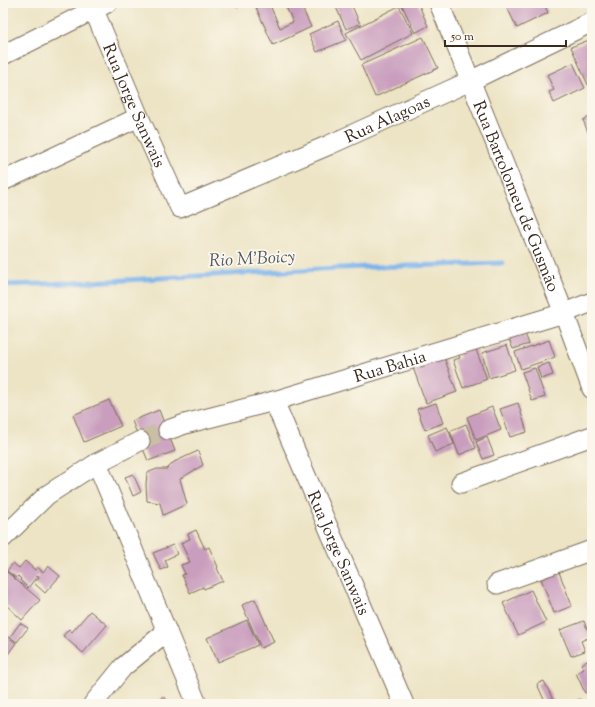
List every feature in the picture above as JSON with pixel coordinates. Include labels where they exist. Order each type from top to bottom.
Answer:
[{"type":"street","name":"Rua Bartolomeu de Gusmão","points":[[439,3],[564,313],[592,389]]},
{"type":"street","points":[[3,54],[97,5]]},
{"type":"street","name":"Rua Jorge Sanwais","points":[[97,5],[139,117],[180,208]]},
{"type":"street","name":"Rua Alagoas","points":[[180,208],[329,145],[470,81],[592,22]]},
{"type":"street","points":[[3,181],[139,117]]},
{"type":"street","name":"Rua Bahia","points":[[168,430],[185,424],[274,401],[564,313],[592,302]]},
{"type":"street","name":"Rua Jorge Sanwais","points":[[274,401],[404,704]]},
{"type":"street","points":[[461,483],[592,436]]},
{"type":"street","points":[[3,538],[47,495],[97,462],[140,441]]},
{"type":"street","points":[[97,462],[197,704]]},
{"type":"street","points":[[497,584],[592,550]]},
{"type":"street","points":[[93,704],[123,667],[167,631]]},
{"type":"building","points":[[235,3],[246,3],[237,7]]},
{"type":"building","points":[[254,3],[269,3],[280,28],[293,22],[284,3],[300,3],[311,27],[273,45]]},
{"type":"building","points":[[334,3],[357,3],[352,6],[360,24],[346,29]]},
{"type":"building","points":[[401,3],[418,3],[428,26],[415,33]]},
{"type":"building","points":[[505,3],[544,3],[548,13],[517,28]]},
{"type":"building","points":[[399,6],[413,33],[361,60],[346,33]]},
{"type":"building","points":[[338,21],[346,40],[317,52],[309,34]]},
{"type":"building","points":[[423,37],[438,68],[375,97],[361,65]]},
{"type":"building","points":[[589,40],[592,43],[592,83],[588,85],[571,47]]},
{"type":"building","points":[[573,63],[585,88],[554,103],[549,92],[554,90],[547,75]]},
{"type":"building","points":[[592,116],[592,142],[583,120]]},
{"type":"building","points":[[523,328],[529,344],[513,349],[507,334]]},
{"type":"building","points":[[549,340],[555,357],[521,369],[515,352]]},
{"type":"building","points":[[507,345],[515,370],[489,378],[482,353]]},
{"type":"building","points":[[475,347],[487,379],[463,388],[453,360],[460,358],[458,353]]},
{"type":"building","points":[[443,355],[457,392],[426,403],[412,365]]},
{"type":"building","points":[[549,363],[553,375],[541,379],[537,367]]},
{"type":"building","points":[[535,368],[545,397],[532,401],[522,372]]},
{"type":"building","points":[[109,400],[121,426],[84,442],[73,415]]},
{"type":"building","points":[[436,403],[443,423],[425,430],[417,409]]},
{"type":"building","points":[[518,403],[527,432],[510,437],[500,409]]},
{"type":"building","points":[[492,407],[501,430],[476,440],[467,417]]},
{"type":"building","points":[[159,410],[175,451],[148,461],[132,421]]},
{"type":"building","points":[[466,424],[476,448],[459,455],[450,431]]},
{"type":"building","points":[[447,427],[454,444],[435,452],[428,435]]},
{"type":"building","points":[[487,437],[494,455],[483,459],[476,442]]},
{"type":"building","points":[[198,451],[203,465],[180,479],[187,504],[163,515],[160,503],[147,501],[147,473],[157,469],[167,469],[174,462]]},
{"type":"building","points":[[133,474],[141,492],[133,496],[125,477]]},
{"type":"building","points":[[196,530],[205,549],[209,547],[223,581],[190,593],[182,575],[185,574],[181,565],[190,562],[181,543],[190,539],[188,534]]},
{"type":"building","points":[[173,545],[177,554],[165,560],[168,567],[161,570],[153,553]]},
{"type":"building","points":[[25,561],[35,570],[37,567],[43,572],[48,566],[60,576],[45,593],[34,583],[39,577],[38,575],[28,588],[18,576],[16,578],[7,571],[13,563],[19,568]]},
{"type":"building","points":[[7,572],[40,600],[22,620],[3,602],[3,576]]},
{"type":"building","points":[[559,572],[572,606],[554,613],[541,579]]},
{"type":"building","points":[[531,590],[546,622],[518,635],[503,603]]},
{"type":"building","points":[[255,599],[274,642],[261,648],[242,605]]},
{"type":"building","points":[[90,611],[107,625],[83,653],[63,636],[69,629],[72,632]]},
{"type":"building","points":[[247,620],[258,645],[218,662],[207,638]]},
{"type":"building","points":[[584,621],[590,637],[581,641],[585,651],[571,656],[560,630]]},
{"type":"building","points":[[592,621],[592,633],[588,623]]},
{"type":"building","points":[[20,623],[28,628],[17,642],[10,637]]},
{"type":"building","points":[[3,633],[16,643],[3,661]]},
{"type":"building","points":[[592,659],[592,690],[585,693],[576,673],[584,669],[581,664]]},
{"type":"building","points":[[544,681],[555,704],[546,704],[537,684]]},
{"type":"building","points":[[163,696],[170,704],[158,704]]},
{"type":"building","points":[[580,699],[583,704],[569,704],[573,702]]},
{"type":"waterway","name":"Rio M'Boicy","points":[[3,285],[73,283],[338,268],[503,263]]},
{"type":"tunnel","points":[[140,441],[168,430]]}]
